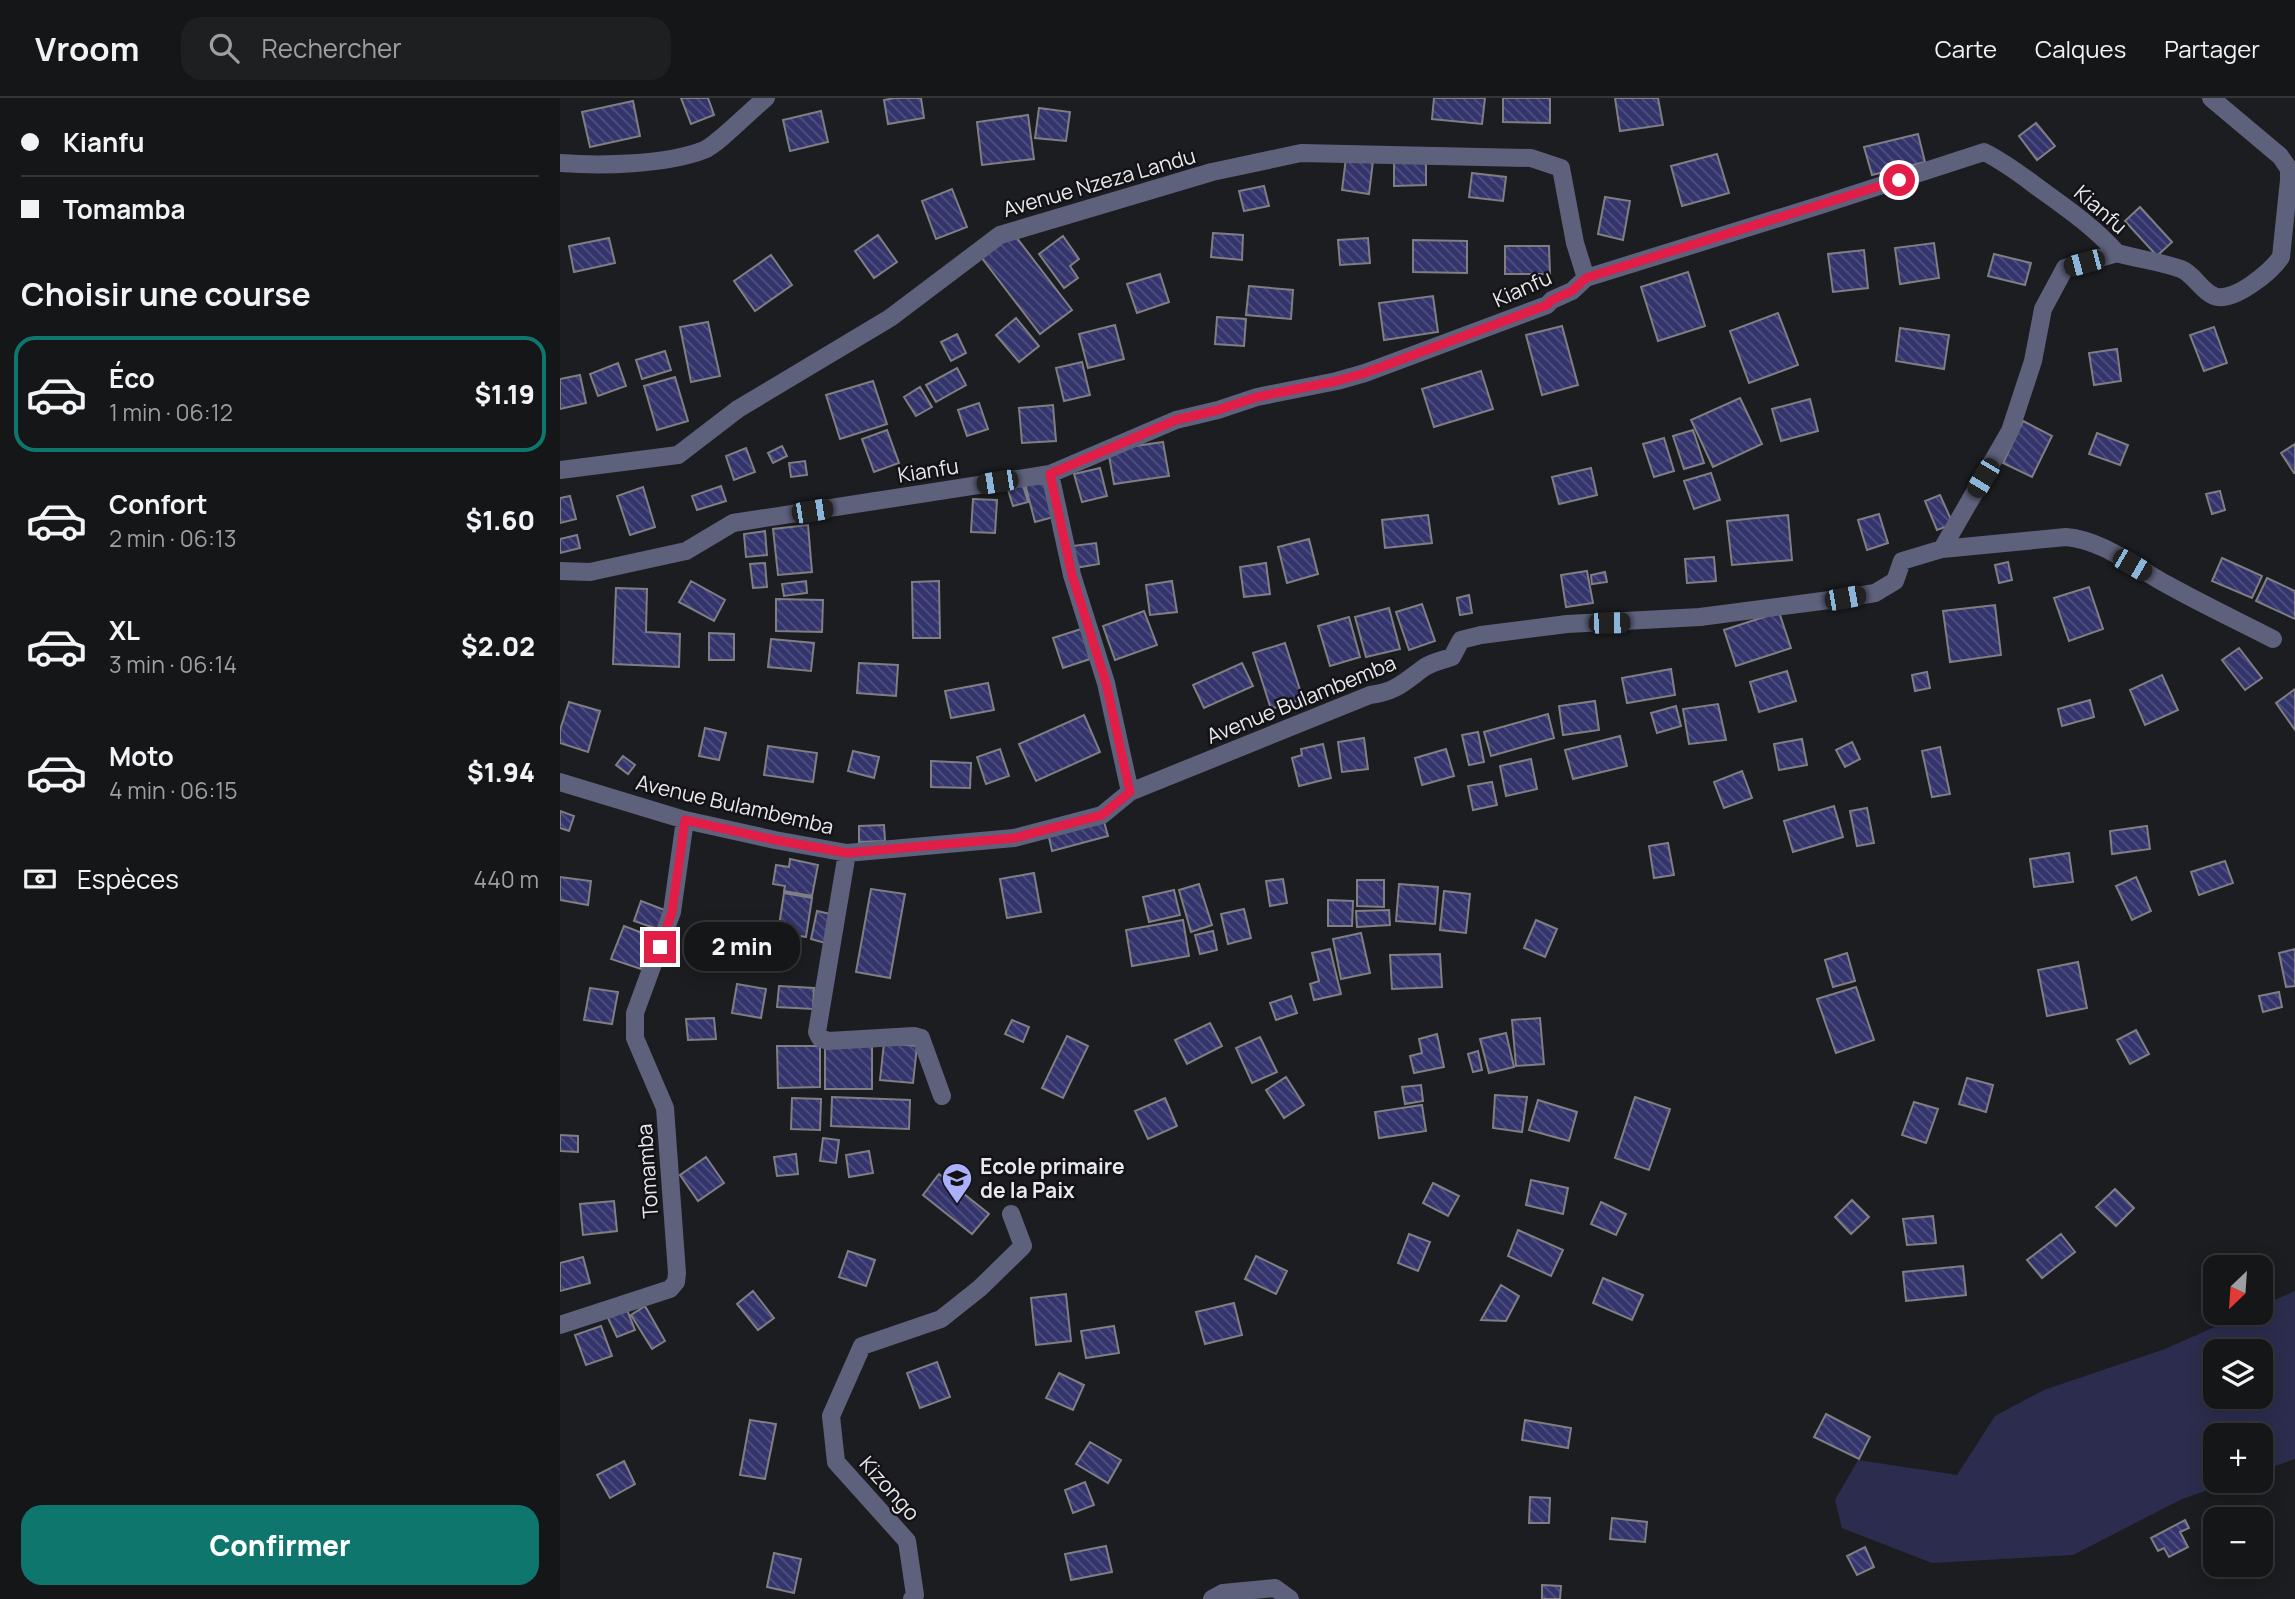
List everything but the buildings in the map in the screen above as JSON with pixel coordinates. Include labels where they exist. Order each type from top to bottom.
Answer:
[{"type":"street","points":[[560,163],[594,166],[657,160],[706,149],[766,98]]},
{"type":"street","points":[[2117,253],[2184,270],[2214,296],[2224,298],[2242,290],[2274,267],[2281,257],[2289,169],[2280,156],[2211,98]]},
{"type":"street","name":"Kianfu","points":[[560,571],[590,572],[686,551],[733,523],[1050,474],[1176,420],[1257,397],[1365,373],[1547,305],[1572,291],[1586,278],[1983,152],[2001,160],[2084,222],[2117,253],[2065,268],[2043,309],[2033,361],[2010,431],[1942,549]]},
{"type":"street","name":"Avenue Nzeza Landu","points":[[560,470],[678,455],[738,409],[890,318],[1000,235],[1212,172],[1301,153],[1531,158],[1561,168],[1575,243],[1586,278]]},
{"type":"street","points":[[1050,474],[1072,575],[1106,683],[1130,792]]},
{"type":"street","name":"Avenue Bulambemba","points":[[560,782],[685,820],[847,853],[1014,838],[1102,815],[1130,792],[1370,695],[1387,693],[1409,681],[1427,666],[1452,657],[1461,640],[1567,624],[1700,617],[1875,593],[1895,581],[1902,561],[1942,549],[2066,537],[2081,538],[2273,639]]},
{"type":"street","name":"Tomamba","points":[[560,1325],[670,1289],[676,1282],[665,1108],[635,1038],[634,1026],[635,1013],[672,912],[685,820]]},
{"type":"street","points":[[847,853],[817,1032],[820,1038],[828,1041],[914,1036],[921,1038],[942,1096]]},
{"type":"street","name":"Kizongo","points":[[912,1599],[915,1595],[907,1541],[836,1462],[831,1416],[862,1346],[941,1319],[980,1288],[1023,1246],[1011,1214]]},
{"type":"street","points":[[1212,1599],[1223,1593],[1275,1588],[1290,1599]]},
{"type":"shaded area","points":[[2295,1291],[2295,1459],[2273,1467],[2273,1423],[2203,1423],[2203,1492],[2182,1499],[2073,1555],[1932,1563],[1842,1528],[1835,1500],[1858,1460],[1957,1475],[1995,1416],[2044,1390],[2165,1349],[2219,1325],[2273,1325],[2273,1301]]},
{"type":"place","name":"Ecole primaire de la Paix","points":[[957,1205]]},
{"type":"route","points":[[660,947],[672,912],[685,820],[847,853],[1014,838],[1102,815],[1130,792],[1106,683],[1072,575],[1050,474],[1176,420],[1257,397],[1365,373],[1547,305],[1572,291],[1586,278],[1899,180]]}]
